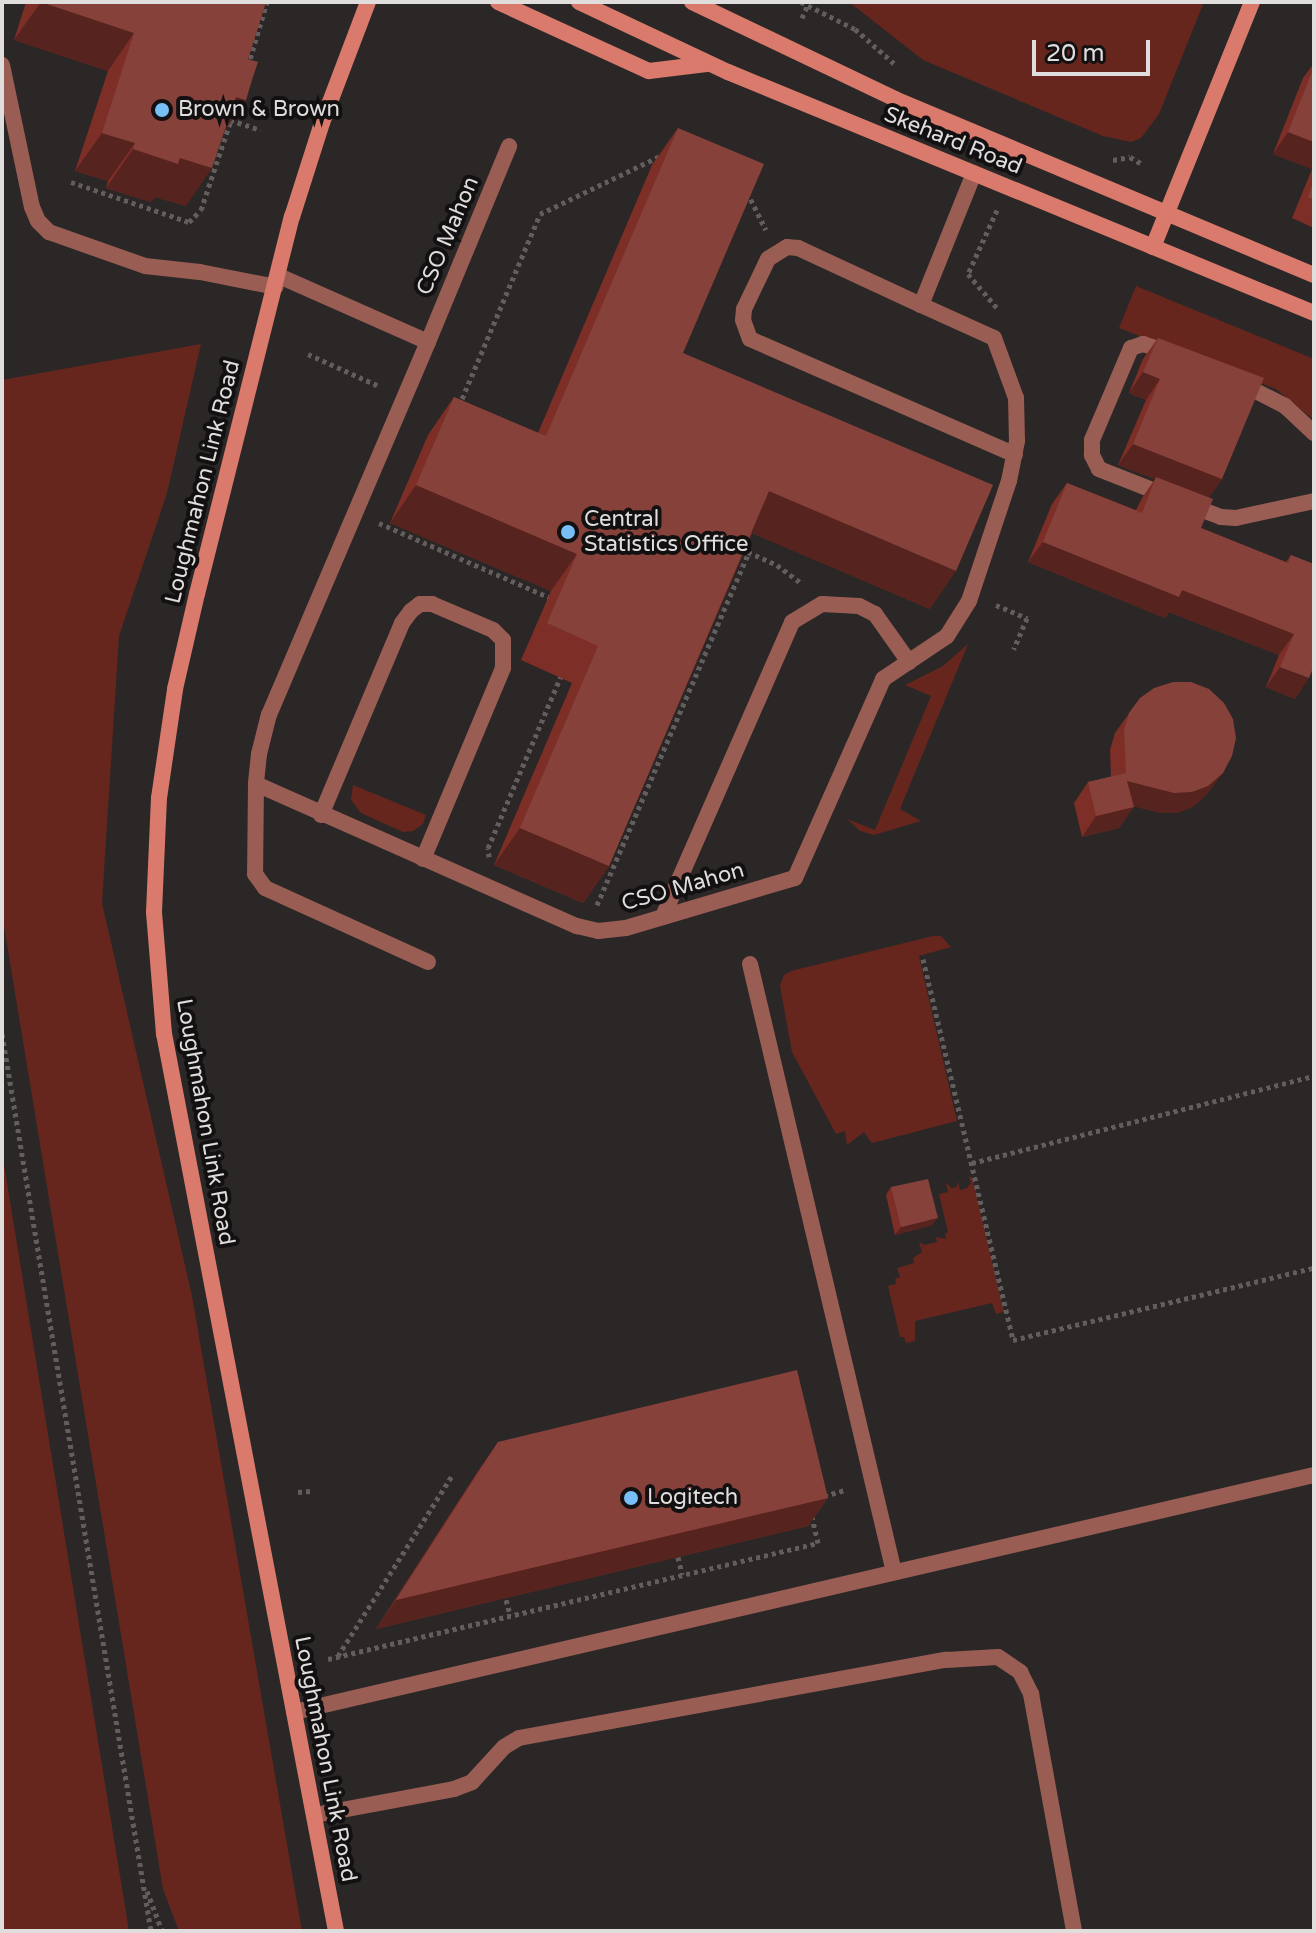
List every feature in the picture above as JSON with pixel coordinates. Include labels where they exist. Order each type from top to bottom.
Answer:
[{"type":"main road","name":"Loughmahon Link Road","points":[[336,1931],[164,1034],[154,912],[159,798],[175,689],[292,217],[322,123],[368,2]]},
{"type":"main road","points":[[498,2],[649,71],[709,63]]},
{"type":"main road","name":"Skehard Road","points":[[579,2],[709,63],[1314,313]]},
{"type":"main road","name":"Skehard Road","points":[[692,2],[895,99],[1314,275]]},
{"type":"main road","points":[[1153,247],[1252,2]]},
{"type":"street","points":[[2,65],[32,207],[38,221],[49,232],[145,266],[278,281],[428,342]]},
{"type":"street","name":"CSO Mahon","points":[[509,146],[269,714],[259,754],[256,784],[321,815],[588,928],[626,928],[664,914],[795,878],[883,679],[947,636],[962,615],[989,551],[1015,455],[1016,398],[994,338],[798,248],[776,251]]},
{"type":"street","points":[[921,305],[974,173]]},
{"type":"street","points":[[776,251],[768,259],[744,309],[745,332],[750,339],[1015,455]]},
{"type":"street","points":[[1182,358],[1154,346],[1143,344],[1131,348],[1092,440],[1092,455],[1099,469],[1221,517],[1236,518],[1314,501]]},
{"type":"street","points":[[1223,376],[1264,393],[1314,433]]},
{"type":"street","points":[[321,815],[402,623],[411,611],[420,604],[432,604],[493,630],[503,640],[503,668],[423,859]]},
{"type":"street","points":[[664,914],[792,622],[822,604],[859,606],[875,614],[909,662]]},
{"type":"street","points":[[256,784],[255,874],[265,888],[428,962]]},
{"type":"street","points":[[750,964],[894,1572]]},
{"type":"street","points":[[294,1712],[1314,1475]]},
{"type":"street","points":[[315,1815],[454,1789],[472,1782],[504,1747],[519,1738],[946,1660],[998,1657],[1020,1672],[1031,1694],[1074,1931]]},
{"type":"path","points":[[245,76],[267,2]]},
{"type":"path","points":[[802,18],[806,3],[822,12]]},
{"type":"path","points":[[71,182],[189,222],[201,210],[235,106]]},
{"type":"path","points":[[228,120],[260,130]]},
{"type":"path","points":[[454,418],[540,214],[666,153]]},
{"type":"path","points":[[1109,161],[1130,157],[1142,164]]},
{"type":"path","points":[[746,189],[776,251]]},
{"type":"path","points":[[308,354],[405,397]]},
{"type":"path","points":[[383,507],[377,522],[559,602]]},
{"type":"path","points":[[735,546],[793,574],[822,604]]},
{"type":"path","points":[[588,904],[600,906],[749,552]]},
{"type":"path","points":[[491,860],[488,848],[564,670]]},
{"type":"path","points":[[923,959],[1013,1340],[1314,1268]]},
{"type":"path","points":[[2,1034],[151,1931]]},
{"type":"path","points":[[972,1163],[1314,1076]]},
{"type":"path","points":[[338,1656],[452,1476]]},
{"type":"path","points":[[821,1497],[873,1483]]},
{"type":"path","points":[[298,1492],[310,1491]]},
{"type":"path","points":[[328,1659],[818,1543],[808,1500]]},
{"type":"path","points":[[678,1557],[682,1575]]},
{"type":"path","points":[[504,1591],[510,1615]]},
{"type":"path","points":[[142,1877],[162,1931]]},
{"type":"shaded area","points":[[849,2],[1204,2],[1159,114],[1141,138],[1131,142],[1103,136],[923,60]]},
{"type":"shaded area","points":[[1136,286],[1314,359],[1314,420],[1276,389],[1119,328]]},
{"type":"shaded area","points":[[201,344],[167,493],[119,636],[102,903],[192,1296],[302,1931],[179,1931],[163,1889],[2,914],[2,380]]},
{"type":"shaded area","points":[[968,644],[900,809],[921,821],[874,835],[860,831],[847,819],[875,830],[931,696],[905,685],[943,666]]},
{"type":"shaded area","points":[[353,785],[426,815],[423,824],[413,831],[403,832],[361,813],[351,800]]},
{"type":"shaded area","points":[[941,936],[951,947],[919,956],[957,1121],[872,1143],[864,1132],[847,1145],[845,1131],[836,1134],[792,1052],[780,986],[784,975]]},
{"type":"shaded area","points":[[2,1152],[129,1931],[2,1931]]},
{"type":"shaded area","points":[[969,1177],[972,1177],[1004,1312],[996,1314],[992,1303],[915,1321],[915,1341],[906,1343],[904,1337],[900,1337],[888,1286],[896,1284],[895,1279],[900,1277],[897,1268],[914,1263],[913,1258],[922,1252],[919,1242],[924,1245],[937,1242],[936,1237],[946,1239],[948,1232],[939,1194],[948,1192],[946,1183],[952,1188],[957,1187],[958,1181],[960,1190],[967,1188],[971,1183]]},
{"type":"building","name":"Brown & Brown","points":[[41,2],[266,2],[248,59],[258,62],[246,100],[236,97],[212,168],[180,158],[178,164],[133,149],[135,143],[102,133],[134,33]]},
{"type":"building","points":[[1314,67],[1314,142],[1288,132]]},
{"type":"building","name":"Central Statistics Office","points":[[678,128],[764,164],[683,353],[993,485],[956,571],[769,491],[609,866],[520,828],[598,646],[547,623],[577,554],[416,485],[454,397],[546,436]]},
{"type":"building","points":[[1314,180],[1314,200],[1308,197]]},
{"type":"building","points":[[1158,338],[1264,378],[1222,479],[1133,444],[1160,379],[1143,372]]},
{"type":"building","points":[[1156,477],[1213,499],[1201,528],[1288,563],[1291,555],[1314,564],[1314,666],[1309,678],[1280,667],[1294,634],[1182,590],[1179,597],[1043,542],[1067,483],[1142,513]]},
{"type":"building","points":[[1173,682],[1191,682],[1209,689],[1224,703],[1233,719],[1236,738],[1232,756],[1223,773],[1208,786],[1192,792],[1174,793],[1127,781],[1134,807],[1096,816],[1088,782],[1126,773],[1124,730],[1129,713],[1140,698],[1154,688]]},
{"type":"building","points":[[928,1179],[938,1218],[901,1227],[891,1187]]},
{"type":"building","name":"Logitech","points":[[797,1370],[828,1498],[396,1600],[498,1442]]},
{"type":"place","name":"Brown & Brown","points":[[162,110]]},
{"type":"place","name":"Central Statistics Office","points":[[568,532]]},
{"type":"place","name":"Logitech","points":[[631,1498]]}]
